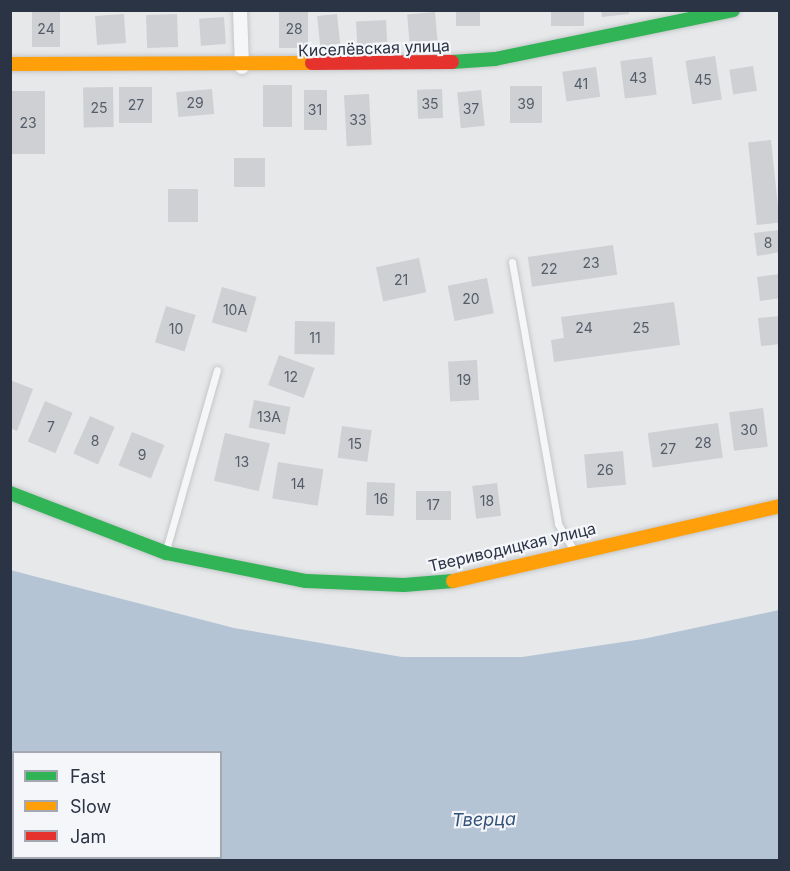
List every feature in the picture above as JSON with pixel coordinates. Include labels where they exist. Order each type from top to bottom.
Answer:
[{"type":"street","points":[[240,10],[242,67]]},
{"type":"street","name":"Киселёвская улица","points":[[10,64],[242,67],[495,59],[734,10]]},
{"type":"street","name":"Твериводицкая улица","points":[[10,493],[166,553],[306,581],[404,585],[449,582],[573,549],[780,506]]},
{"type":"lane","points":[[512,262],[558,524],[573,549]]},
{"type":"lane","points":[[166,553],[217,370]]},
{"type":"water","name":"Тверца","points":[[10,570],[234,628],[402,657],[522,657],[643,639],[779,610],[779,860],[11,860]]},
{"type":"building","points":[[32,10],[60,10],[60,47],[32,47]]},
{"type":"building","points":[[279,10],[308,10],[308,48],[279,48]]},
{"type":"building","points":[[456,10],[480,10],[480,26],[456,26]]},
{"type":"building","points":[[551,10],[584,10],[584,26],[551,26]]},
{"type":"building","points":[[601,10],[629,10],[629,14],[602,17]]},
{"type":"building","points":[[435,12],[438,47],[410,49],[407,14]]},
{"type":"building","points":[[124,14],[126,43],[97,45],[95,16]]},
{"type":"building","points":[[177,14],[178,47],[147,48],[146,15]]},
{"type":"building","points":[[337,14],[340,44],[320,46],[317,16]]},
{"type":"building","points":[[224,17],[226,44],[201,46],[199,19]]},
{"type":"building","points":[[386,20],[388,53],[358,55],[356,22]]},
{"type":"building","points":[[715,56],[722,99],[692,104],[685,61]]},
{"type":"building","points":[[652,57],[657,95],[625,99],[620,61]]},
{"type":"building","points":[[753,66],[757,91],[733,94],[729,70]]},
{"type":"building","points":[[596,67],[600,97],[567,101],[562,72]]},
{"type":"building","points":[[263,85],[292,85],[292,127],[263,127]]},
{"type":"building","points":[[510,86],[542,86],[542,123],[510,123]]},
{"type":"building","points":[[113,87],[114,127],[84,128],[83,88]]},
{"type":"building","points":[[119,87],[152,87],[152,123],[119,123]]},
{"type":"building","points":[[212,89],[214,114],[178,117],[176,92]]},
{"type":"building","points":[[442,89],[443,118],[418,119],[417,90]]},
{"type":"building","points":[[304,90],[327,90],[327,130],[304,130]]},
{"type":"building","points":[[481,90],[485,126],[461,128],[457,93]]},
{"type":"building","points":[[10,91],[45,91],[45,154],[10,154]]},
{"type":"building","points":[[369,94],[372,145],[347,146],[344,95]]},
{"type":"building","points":[[771,140],[780,223],[757,225],[748,142]]},
{"type":"building","points":[[234,158],[265,158],[265,187],[234,187]]},
{"type":"building","points":[[168,189],[198,189],[198,222],[168,222]]},
{"type":"building","points":[[780,230],[780,252],[757,256],[754,233]]},
{"type":"building","points":[[613,245],[617,275],[532,287],[528,257]]},
{"type":"building","points":[[419,258],[426,292],[383,301],[376,267]]},
{"type":"building","points":[[780,274],[780,298],[760,301],[757,277]]},
{"type":"building","points":[[487,278],[494,313],[455,321],[448,286]]},
{"type":"building","points":[[222,287],[257,297],[246,332],[212,323]]},
{"type":"building","points":[[674,302],[680,345],[554,362],[551,340],[564,338],[561,317]]},
{"type":"building","points":[[166,306],[196,315],[185,351],[155,342]]},
{"type":"building","points":[[780,316],[780,344],[761,346],[758,318]]},
{"type":"building","points":[[295,321],[335,322],[334,355],[294,354]]},
{"type":"building","points":[[279,355],[315,368],[304,398],[268,385]]},
{"type":"building","points":[[477,360],[479,400],[450,401],[448,362]]},
{"type":"building","points":[[10,380],[33,389],[17,431],[10,428]]},
{"type":"building","points":[[254,400],[290,407],[285,435],[249,427]]},
{"type":"building","points":[[45,401],[73,413],[55,453],[28,442]]},
{"type":"building","points":[[763,408],[768,447],[734,451],[729,412]]},
{"type":"building","points":[[90,416],[115,427],[98,464],[73,453]]},
{"type":"building","points":[[718,423],[723,458],[653,468],[648,433]]},
{"type":"building","points":[[342,426],[372,430],[367,462],[338,458]]},
{"type":"building","points":[[132,432],[164,445],[151,478],[119,465]]},
{"type":"building","points":[[225,433],[270,443],[259,491],[214,481]]},
{"type":"building","points":[[623,451],[626,485],[587,488],[584,454]]},
{"type":"building","points":[[278,462],[323,469],[318,506],[272,499]]},
{"type":"building","points":[[367,482],[395,483],[394,516],[366,515]]},
{"type":"building","points":[[497,483],[501,516],[476,519],[472,486]]},
{"type":"building","points":[[416,491],[451,491],[451,520],[416,520]]},
{"type":"traffic: fast","points":[[452,62],[495,59],[733,10]]},
{"type":"traffic: fast","points":[[10,493],[166,553],[306,581],[404,585],[453,581]]},
{"type":"traffic: slow","points":[[10,64],[312,63]]},
{"type":"traffic: slow","points":[[453,581],[780,506]]},
{"type":"traffic: jam","points":[[312,63],[452,62]]}]
